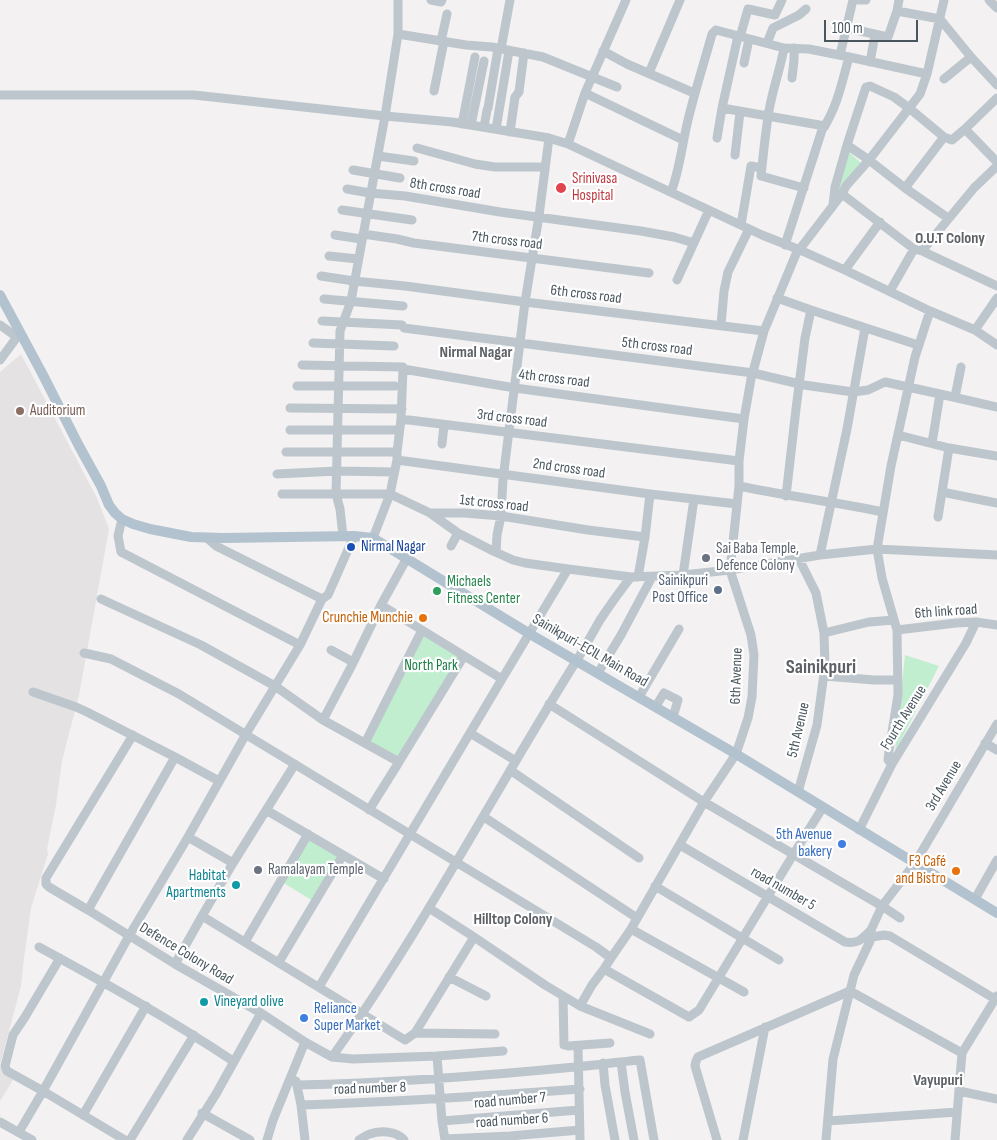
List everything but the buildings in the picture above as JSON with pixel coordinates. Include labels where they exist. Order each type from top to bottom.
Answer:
[{"type":"main road","points":[[0,295],[18,335],[43,374],[109,505],[122,519]]},
{"type":"main road","name":"Sainikpuri-ECIL Main Road","points":[[122,519],[133,524],[179,536],[207,538],[348,536],[373,538],[530,634],[736,754],[997,913]]},
{"type":"street","points":[[18,1132],[43,1091],[129,936],[300,645],[322,599],[328,595],[348,536],[336,494],[340,331],[351,301],[378,156],[398,34],[398,0]]},
{"type":"street","points":[[431,0],[442,2],[442,0]]},
{"type":"street","points":[[496,129],[503,49],[510,0]]},
{"type":"street","points":[[568,144],[585,93],[626,0]]},
{"type":"street","points":[[649,73],[680,0]]},
{"type":"street","points":[[716,138],[739,36],[748,8],[775,16],[782,0]]},
{"type":"street","points":[[785,245],[822,130],[830,118],[836,102],[844,56],[846,28],[853,0]]},
{"type":"street","points":[[859,0],[866,0]]},
{"type":"street","points":[[846,28],[888,37],[899,0]]},
{"type":"street","points":[[730,570],[744,419],[764,331],[796,254],[842,194],[846,186],[869,160],[920,94],[927,74],[944,0]]},
{"type":"street","points":[[989,0],[997,8]]},
{"type":"street","points":[[767,43],[773,28],[800,15],[806,10]]},
{"type":"street","points":[[897,11],[940,19],[997,85]]},
{"type":"street","points":[[434,90],[447,14]]},
{"type":"street","points":[[671,192],[676,180],[694,93],[712,34],[716,30],[789,48],[844,56],[927,74]]},
{"type":"street","points":[[398,34],[503,49],[543,57],[617,87]]},
{"type":"street","points":[[870,62],[876,35]]},
{"type":"street","points":[[744,63],[749,39]]},
{"type":"street","points":[[789,48],[795,58],[792,78]]},
{"type":"street","points":[[789,48],[776,78],[768,116],[761,176],[804,188]]},
{"type":"street","points":[[484,127],[503,49]]},
{"type":"street","points":[[603,51],[627,64],[694,93]]},
{"type":"street","points":[[510,132],[524,53]]},
{"type":"street","points":[[462,124],[474,57]]},
{"type":"street","points":[[944,78],[971,57]]},
{"type":"street","points":[[471,125],[484,61]]},
{"type":"street","points":[[833,206],[835,187],[866,87],[870,86],[894,97],[944,137],[952,140],[997,98]]},
{"type":"street","points":[[585,93],[683,140]]},
{"type":"street","points":[[1,95],[194,95],[471,125],[549,138],[568,144],[745,227],[890,291],[974,330],[997,345]]},
{"type":"street","points":[[722,108],[825,126]]},
{"type":"street","points":[[735,155],[740,112]]},
{"type":"street","points":[[965,129],[997,162]]},
{"type":"street","points":[[905,188],[944,137]]},
{"type":"street","points":[[496,552],[525,302],[549,138]]},
{"type":"street","points":[[847,145],[948,218]]},
{"type":"street","points":[[417,148],[475,164],[496,167],[545,167]]},
{"type":"street","points":[[378,156],[414,161]]},
{"type":"street","points":[[721,325],[728,272],[745,227],[751,166],[762,168]]},
{"type":"street","points":[[890,291],[918,250],[974,188],[997,166]]},
{"type":"street","points":[[353,170],[400,178]]},
{"type":"street","name":"8th cross road","points":[[347,189],[661,234],[694,243]]},
{"type":"street","points":[[842,194],[918,250],[997,286]]},
{"type":"street","points":[[342,210],[412,220]]},
{"type":"street","points":[[677,280],[709,210]]},
{"type":"street","points":[[846,271],[880,222]]},
{"type":"street","name":"7th cross road","points":[[335,235],[397,239],[414,243],[649,273]]},
{"type":"street","points":[[329,256],[358,259]]},
{"type":"street","points":[[321,276],[354,281]]},
{"type":"street","name":"6th cross road","points":[[354,281],[764,331]]},
{"type":"street","points":[[777,298],[918,345]]},
{"type":"street","points":[[974,330],[997,298]]},
{"type":"street","points":[[324,299],[403,306]]},
{"type":"street","points":[[786,496],[790,449],[811,310]]},
{"type":"street","points":[[892,764],[888,760],[888,751],[898,695],[897,630],[882,578],[877,549],[891,466],[915,357],[930,311]]},
{"type":"street","name":"5th cross road","points":[[322,322],[402,325],[404,328],[753,373],[800,384],[853,392],[868,390],[885,382],[997,407]]},
{"type":"street","points":[[0,325],[18,335],[0,360]]},
{"type":"street","points":[[820,555],[847,429],[865,328]]},
{"type":"street","points":[[313,343],[394,346]]},
{"type":"street","name":"4th cross road","points":[[302,365],[403,367],[403,369],[515,388],[744,419]]},
{"type":"street","points":[[955,397],[961,367]]},
{"type":"street","points":[[373,538],[390,494],[397,456],[402,408],[403,369]]},
{"type":"street","points":[[297,386],[395,386]]},
{"type":"street","points":[[932,443],[940,394]]},
{"type":"street","points":[[290,408],[402,408]]},
{"type":"street","name":"3rd cross road","points":[[401,419],[739,461]]},
{"type":"street","points":[[442,444],[444,424]]},
{"type":"street","points":[[290,430],[399,430]]},
{"type":"street","points":[[898,435],[949,448],[997,456]]},
{"type":"street","points":[[938,517],[949,448]]},
{"type":"street","name":"2nd cross road","points":[[286,452],[337,451],[397,456],[504,475],[737,504]]},
{"type":"street","points":[[277,474],[337,471],[394,472]]},
{"type":"street","points":[[739,486],[883,512]]},
{"type":"street","points":[[942,492],[997,503]]},
{"type":"street","points":[[282,494],[390,494]]},
{"type":"street","name":"1st cross road","points":[[390,494],[430,513],[501,516],[645,537]]},
{"type":"street","points":[[332,1057],[363,1014],[429,908],[549,704],[601,620],[634,576],[645,537],[650,494]]},
{"type":"street","points":[[683,575],[694,499]]},
{"type":"street","points":[[430,513],[458,533],[513,560],[568,570],[634,576],[652,577],[730,570],[820,555],[877,549],[997,555]]},
{"type":"street","points":[[122,519],[118,536],[121,552],[300,645]]},
{"type":"street","points":[[451,546],[458,533]]},
{"type":"street","points":[[207,538],[216,546],[322,599]]},
{"type":"street","points":[[323,720],[407,558]]},
{"type":"street","name":"5th Avenue","points":[[798,792],[817,725],[825,666],[824,632],[816,593],[799,559]]},
{"type":"street","points":[[319,987],[568,570]]},
{"type":"street","name":"6th Avenue","points":[[580,1006],[638,918],[704,802],[736,754],[748,718],[752,697],[754,656],[750,635],[730,570]]},
{"type":"street","points":[[598,673],[652,577]]},
{"type":"street","points":[[101,599],[201,645],[275,686],[323,720],[399,762]]},
{"type":"street","points":[[381,605],[502,679]]},
{"type":"street","points":[[824,632],[869,622],[894,620]]},
{"type":"street","name":"6th link road","points":[[897,630],[956,623],[976,622],[997,625]]},
{"type":"street","name":"Fourth Avenue","points":[[859,830],[892,764],[966,643],[976,622]]},
{"type":"street","points":[[640,697],[679,629]]},
{"type":"street","points":[[365,743],[422,630]]},
{"type":"street","points":[[331,650],[353,662]]},
{"type":"street","points":[[84,653],[111,659],[179,694],[596,947],[611,958]]},
{"type":"street","points":[[369,810],[464,656]]},
{"type":"street","points":[[824,676],[898,680]]},
{"type":"street","points":[[33,692],[76,707],[219,781]]},
{"type":"street","points":[[656,706],[664,693],[678,700],[673,717]]},
{"type":"street","points":[[549,704],[704,802],[900,918]]},
{"type":"street","name":"3rd Avenue","points":[[826,1140],[833,1059],[854,975],[882,906],[915,863],[997,724]]},
{"type":"street","points":[[470,733],[516,760]]},
{"type":"street","name":"Defence Colony Road","points":[[133,735],[46,878],[46,884],[175,964],[261,1013],[332,1057]]},
{"type":"street","points":[[985,743],[997,750]]},
{"type":"street","points":[[88,910],[175,757]]},
{"type":"street","points":[[175,964],[233,864],[295,764]]},
{"type":"street","points":[[510,770],[639,858]]},
{"type":"street","points":[[604,970],[689,1017],[699,1010],[823,807]]},
{"type":"street","points":[[266,810],[384,879]]},
{"type":"street","points":[[484,817],[638,918]]},
{"type":"street","points":[[245,942],[308,834]]},
{"type":"street","points":[[188,837],[233,864]]},
{"type":"street","name":"road number 5","points":[[680,845],[845,942],[853,944],[872,933]]},
{"type":"street","points":[[279,962],[343,855]]},
{"type":"street","points":[[975,899],[997,860]]},
{"type":"street","points":[[655,886],[779,960]]},
{"type":"street","points":[[429,908],[580,1006],[650,1034]]},
{"type":"street","points":[[202,916],[404,1040],[415,1032],[474,936]]},
{"type":"street","points":[[631,929],[744,992]]},
{"type":"street","points":[[872,933],[890,936],[996,998],[962,1053],[956,1140]]},
{"type":"street","points":[[39,947],[146,1006],[233,1061]]},
{"type":"street","points":[[60,958],[25,1018],[12,1035],[5,1066],[7,1071],[125,1140]]},
{"type":"street","points":[[449,977],[486,996]]},
{"type":"street","points":[[717,1140],[695,1066],[698,1057],[850,991],[962,1053]]},
{"type":"street","points":[[563,996],[564,1045],[578,1046],[610,1043]]},
{"type":"street","points":[[83,1115],[146,1006]]},
{"type":"street","points":[[187,1140],[202,1113],[216,1094],[261,1013]]},
{"type":"street","points":[[743,1140],[765,1027]]},
{"type":"street","points":[[415,1032],[495,1034]]},
{"type":"street","points":[[130,1140],[194,1035]]},
{"type":"street","points":[[267,1140],[292,1071],[305,1042]]},
{"type":"street","points":[[578,1046],[580,1140]]},
{"type":"street","points":[[332,1057],[353,1059],[438,1056],[504,1051]]},
{"type":"street","points":[[438,1056],[440,1099],[445,1139]]},
{"type":"street","points":[[297,1085],[365,1084],[439,1079],[640,1060],[654,1140]]},
{"type":"street","points":[[621,1062],[634,1140]]},
{"type":"street","points":[[603,1063],[615,1140]]},
{"type":"street","points":[[292,1071],[301,1105],[305,1140]]},
{"type":"street","name":"road number 8","points":[[301,1105],[371,1103],[580,1089]]},
{"type":"street","points":[[959,1091],[997,1099]]},
{"type":"street","name":"road number 7","points":[[442,1120],[579,1110]]},
{"type":"street","points":[[828,1121],[957,1112]]},
{"type":"street","points":[[202,1113],[245,1139]]},
{"type":"street","points":[[0,1122],[32,1140]]},
{"type":"street","name":"road number 6","points":[[445,1139],[580,1130]]},
{"type":"street","points":[[359,1140],[369,1134],[383,1131],[401,1136],[404,1140]]},
{"type":"shaded area","points":[[21,354],[97,498],[109,529],[79,695],[62,761],[47,849],[48,854],[31,908],[21,986],[0,1065],[0,372]]},
{"type":"shaded area","points":[[0,1067],[13,1080],[0,1101]]},
{"type":"green space","points":[[848,151],[861,163],[836,195]]},
{"type":"green space","name":"North Park","points":[[422,630],[464,656],[399,762],[365,743]]},
{"type":"green space","points":[[905,655],[939,666],[895,752]]},
{"type":"green space","points":[[308,838],[340,856],[313,901],[282,882]]},
{"type":"place","name":"Srinivasa Hospital","points":[[561,188]]},
{"type":"place","name":"Auditorium","points":[[20,411]]},
{"type":"place","name":"Nirmal Nagar","points":[[351,547]]},
{"type":"place","name":"Sai Baba Temple, Defence Colony","points":[[706,558]]},
{"type":"place","name":"Sainikpuri Post Office","points":[[718,590]]},
{"type":"place","name":"Michaels Fitness Center","points":[[437,591]]},
{"type":"place","name":"Crunchie Munchie","points":[[423,618]]},
{"type":"place","name":"5th Avenue bakery","points":[[842,844]]},
{"type":"place","name":"Ramalayam Temple","points":[[258,870]]},
{"type":"place","name":"F3 Café and Bistro","points":[[956,871]]},
{"type":"place","name":"Habitat Apartments","points":[[236,885]]},
{"type":"place","name":"Vineyard olive","points":[[204,1002]]},
{"type":"place","name":"Reliance Super Market","points":[[304,1018]]},
{"type":"district","name":"O.U.T Colony","points":[[950,239]]},
{"type":"district","name":"Nirmal Nagar","points":[[476,353]]},
{"type":"district","name":"Sainikpuri","points":[[821,668]]},
{"type":"district","name":"Hilltop Colony","points":[[513,920]]},
{"type":"district","name":"Vayupuri","points":[[938,1081]]}]
